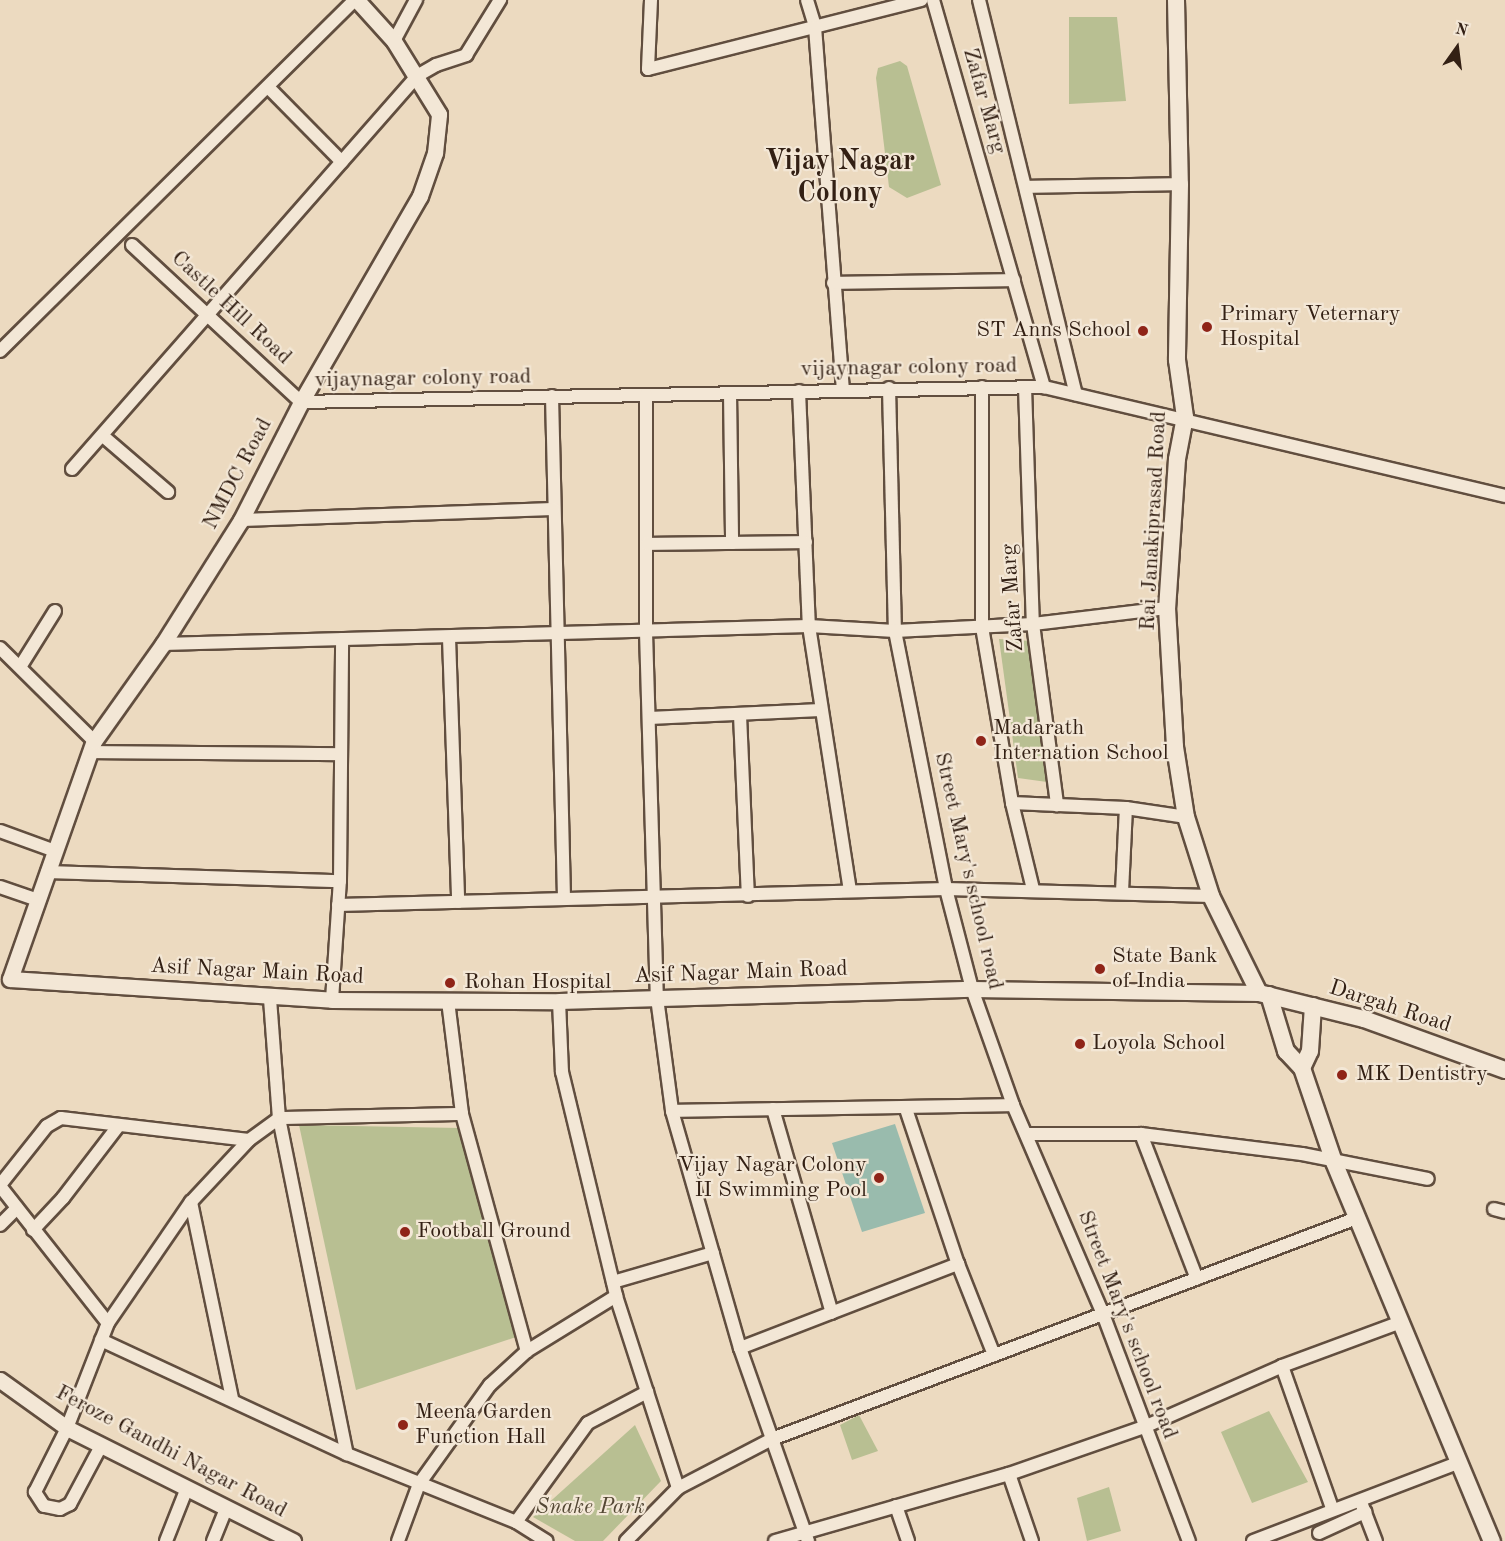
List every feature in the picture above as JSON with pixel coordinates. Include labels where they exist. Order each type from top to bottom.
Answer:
[{"type":"main road","name":"Rai Janakiprasad Road","points":[[1176,0],[1180,184],[1177,360],[1185,417],[1177,459],[1167,608],[1175,747],[1186,817],[1211,896],[1264,994],[1286,1051],[1302,1068],[1334,1162],[1492,1541]]},
{"type":"main road","name":"Dargah Road","points":[[1264,994],[1364,1019],[1505,1070]]},
{"type":"main road","points":[[1302,1068],[1310,1051],[1313,1006]]},
{"type":"street","name":"NMDC Road","points":[[3,980],[38,900],[92,746],[163,644],[241,520],[301,402],[420,196],[435,153],[439,114],[394,41],[356,0]]},
{"type":"street","points":[[0,351],[116,232],[356,0]]},
{"type":"street","points":[[394,41],[416,0]]},
{"type":"street","points":[[72,469],[104,436],[417,76],[436,65],[466,55],[500,0]]},
{"type":"street","points":[[651,0],[648,69],[921,0]]},
{"type":"street","points":[[807,0],[815,27],[843,389]]},
{"type":"street","name":"Zafar Marg","points":[[933,0],[1044,387]]},
{"type":"street","points":[[979,0],[1076,394]]},
{"type":"street","points":[[268,87],[342,162]]},
{"type":"street","points":[[1026,187],[1180,184]]},
{"type":"street","name":"Castle Hill Road","points":[[132,245],[210,314],[301,402]]},
{"type":"street","points":[[833,283],[1014,280]]},
{"type":"street","points":[[982,387],[982,627],[1012,803],[1033,889]]},
{"type":"street","name":"Zafar Marg","points":[[1025,387],[1033,624],[1058,805]]},
{"type":"street","name":"vijaynagar colony road","points":[[301,402],[890,388],[1044,387],[1185,417],[1505,496]]},
{"type":"street","name":"Street Mary's school road","points":[[890,388],[895,631],[946,889],[972,989],[1013,1105],[1103,1314],[1189,1541]]},
{"type":"street","points":[[799,391],[809,626],[820,710],[850,890]]},
{"type":"street","points":[[730,393],[732,543]]},
{"type":"street","points":[[646,395],[646,632],[657,998],[672,1111],[740,1348],[807,1535]]},
{"type":"street","points":[[552,396],[555,633],[564,897]]},
{"type":"street","points":[[104,436],[168,492]]},
{"type":"street","points":[[241,520],[554,509]]},
{"type":"street","points":[[647,544],[806,542]]},
{"type":"street","points":[[163,644],[449,638],[809,626],[895,631],[1033,624],[1167,608]]},
{"type":"street","points":[[20,667],[55,611]]},
{"type":"street","points":[[449,638],[458,902]]},
{"type":"street","points":[[332,1000],[340,881],[342,639]]},
{"type":"street","points":[[0,648],[92,746],[341,754]]},
{"type":"street","points":[[650,718],[820,710]]},
{"type":"street","points":[[740,714],[748,896]]},
{"type":"street","points":[[1012,803],[1126,808],[1186,817]]},
{"type":"street","points":[[1122,892],[1126,808]]},
{"type":"street","points":[[0,831],[55,851]]},
{"type":"street","points":[[47,872],[340,881]]},
{"type":"street","points":[[0,887],[38,900]]},
{"type":"street","points":[[338,905],[564,897],[654,898],[748,896],[850,890],[946,889],[1033,889],[1211,896]]},
{"type":"street","name":"Asif Nagar Main Road","points":[[3,980],[270,999],[332,1000],[559,1001],[972,989],[1264,994]]},
{"type":"street","points":[[270,999],[279,1118],[347,1454]]},
{"type":"street","points":[[448,1001],[462,1114],[527,1351]]},
{"type":"street","points":[[559,1001],[562,1072],[616,1296],[678,1488]]},
{"type":"street","points":[[672,1111],[906,1109],[1013,1105]]},
{"type":"street","points":[[773,1109],[832,1313]]},
{"type":"street","points":[[906,1109],[958,1264],[994,1355]]},
{"type":"street","points":[[101,1446],[70,1504],[60,1509],[44,1506],[35,1491],[67,1428],[108,1323],[191,1202],[249,1140],[279,1118],[462,1114]]},
{"type":"street","points":[[108,1323],[0,1186],[53,1121],[65,1118],[249,1140]]},
{"type":"street","points":[[33,1230],[63,1198],[119,1125]]},
{"type":"street","points":[[1027,1134],[1142,1134],[1302,1154],[1428,1179]]},
{"type":"street","points":[[1142,1134],[1197,1279]]},
{"type":"street","points":[[191,1202],[232,1399]]},
{"type":"street","points":[[0,1225],[16,1208]]},
{"type":"street","points":[[626,1541],[678,1488],[772,1439],[1357,1218]]},
{"type":"street","points":[[613,1282],[713,1253]]},
{"type":"street","points":[[740,1348],[958,1264]]},
{"type":"street","points":[[398,1541],[419,1484],[490,1385],[527,1351],[616,1296]]},
{"type":"street","points":[[775,1541],[807,1535],[896,1506],[1009,1474],[1144,1427],[1282,1366],[1401,1322]]},
{"type":"street","points":[[101,1340],[347,1454],[516,1522],[547,1541]]},
{"type":"street","points":[[1282,1366],[1334,1507],[1343,1521]]},
{"type":"street","name":"Feroze Gandhi Nagar Road","points":[[0,1380],[67,1428],[293,1541]]},
{"type":"street","points":[[516,1522],[588,1423],[647,1392]]},
{"type":"street","points":[[1253,1541],[1334,1507],[1460,1462]]},
{"type":"street","points":[[1009,1474],[1032,1541]]},
{"type":"street","points":[[166,1541],[187,1488]]},
{"type":"street","points":[[1359,1498],[1377,1541]]},
{"type":"street","points":[[896,1506],[908,1541]]},
{"type":"street","points":[[213,1541],[226,1508]]},
{"type":"street","points":[[1312,1516],[1320,1537],[1343,1521],[1365,1512]]},
{"type":"green space","points":[[1069,17],[1117,17],[1126,101],[1069,104]]},
{"type":"green space","points":[[900,61],[907,66],[941,185],[907,198],[889,187],[876,78],[878,68]]},
{"type":"green space","points":[[999,639],[1031,641],[1047,782],[1018,778]]},
{"type":"green space","name":"Football Ground","points":[[299,1125],[460,1128],[516,1337],[356,1390]]},
{"type":"green space","points":[[1269,1411],[1308,1482],[1252,1503],[1221,1432]]},
{"type":"green space","points":[[859,1415],[878,1451],[852,1460],[840,1425]]},
{"type":"green space","name":"Snake Park","points":[[635,1425],[661,1481],[603,1541],[575,1541],[533,1517]]},
{"type":"green space","points":[[1109,1487],[1121,1531],[1087,1541],[1077,1498]]},
{"type":"shaded area","name":"Vijay Nagar Colony II Swimming Pool","points":[[895,1124],[925,1213],[862,1232],[832,1143]]},
{"type":"place","name":"Primary Veternary Hospital","points":[[1207,327]]},
{"type":"place","name":"ST Anns School","points":[[1143,331]]},
{"type":"place","name":"Madarath Internation School","points":[[981,741]]},
{"type":"place","name":"State Bank of India","points":[[1100,969]]},
{"type":"place","name":"Rohan Hospital","points":[[450,983]]},
{"type":"place","name":"Loyola School","points":[[1080,1044]]},
{"type":"place","name":"MK Dentistry","points":[[1342,1075]]},
{"type":"place","name":"Vijay Nagar Colony II Swimming Pool","points":[[879,1178]]},
{"type":"place","name":"Football Ground","points":[[405,1232]]},
{"type":"place","name":"Meena Garden Function Hall","points":[[403,1425]]},
{"type":"district","name":"Vijay Nagar Colony","points":[[840,178]]}]
